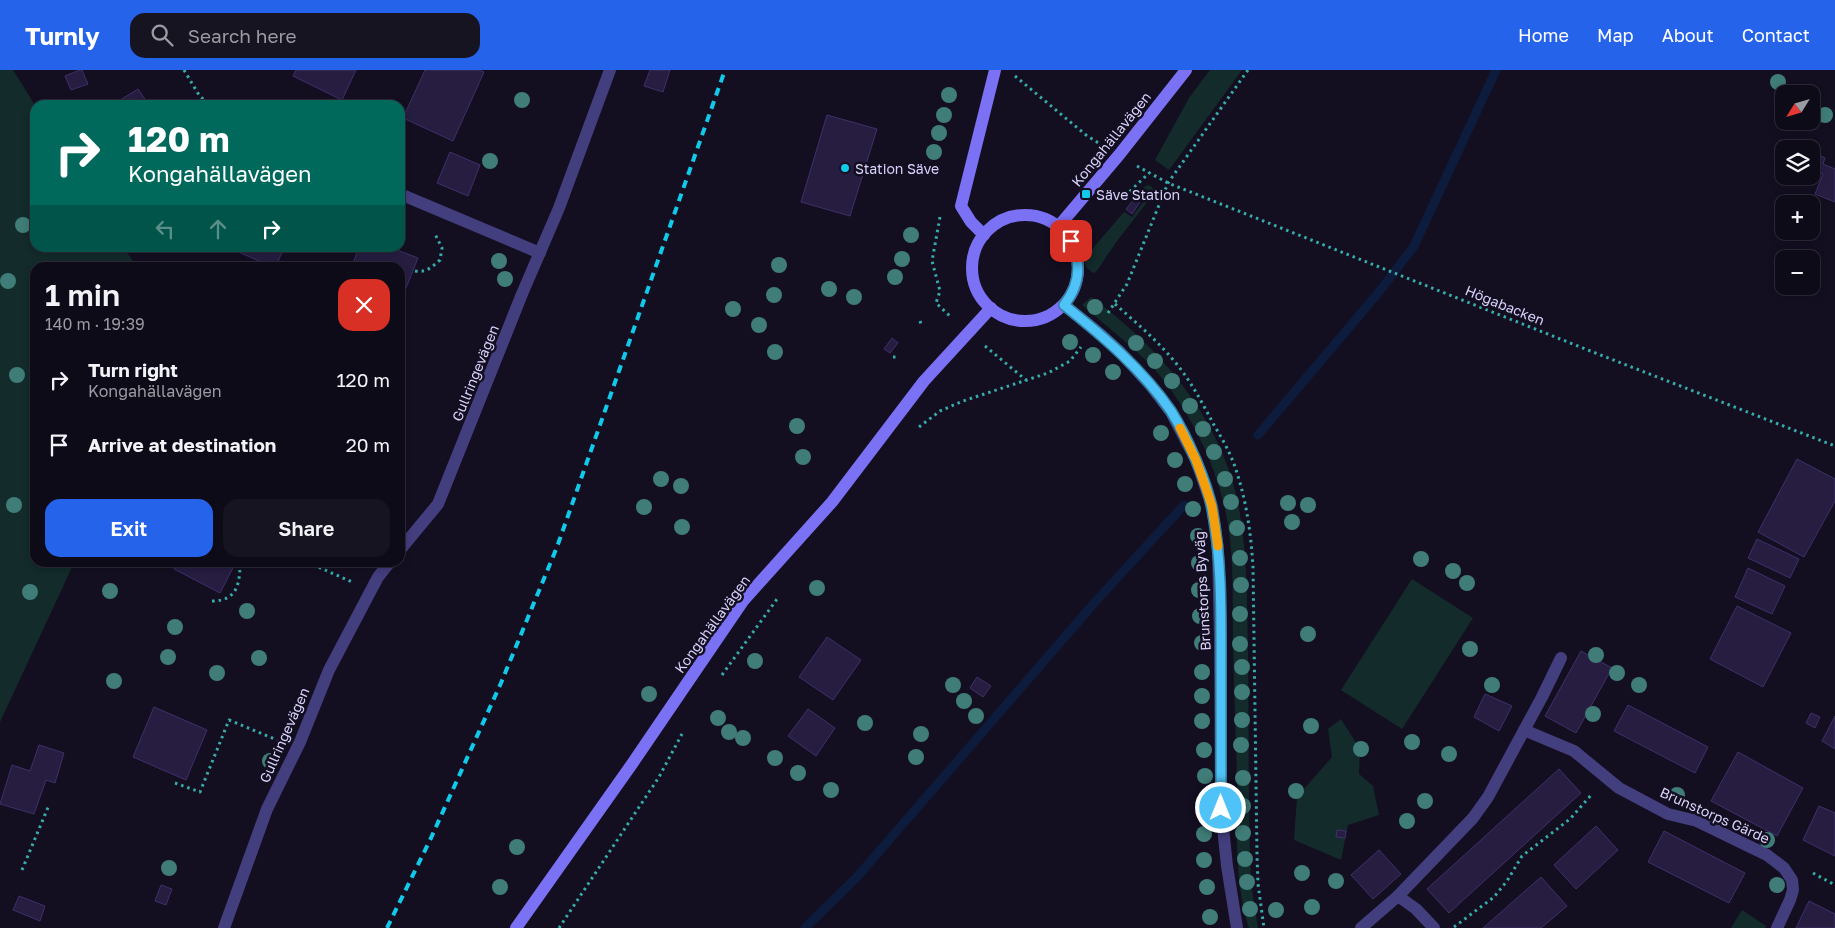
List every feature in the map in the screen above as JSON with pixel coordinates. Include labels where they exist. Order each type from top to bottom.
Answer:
[{"type":"main road","points":[[984,235],[971,222],[961,206],[995,70]]},
{"type":"main road","name":"Kongahällavägen","points":[[1058,227],[1119,155],[1186,70]]},
{"type":"main road","points":[[1014,217],[1037,217],[1048,220],[1058,227],[1071,241],[1078,260],[1077,279],[1070,297],[1064,305],[1050,316],[1024,322],[1006,318],[991,308],[980,295],[972,268],[976,251],[984,235],[998,224],[1014,217]]},
{"type":"main road","name":"Kongahällavägen","points":[[516,928],[632,764],[743,601],[832,502],[924,381],[991,308]]},
{"type":"street","name":"Gullringevägen","points":[[405,544],[438,504],[540,253],[610,70]]},
{"type":"street","points":[[405,196],[540,253]]},
{"type":"street","name":"Brunstorps Byväg","points":[[1064,305],[1120,352],[1152,387],[1171,412],[1196,460],[1212,506],[1218,549],[1221,808],[1227,866],[1237,928]]},
{"type":"street","name":"Gullringevägen","points":[[224,928],[268,809],[297,748],[329,670],[378,577],[386,567]]},
{"type":"street","points":[[1362,928],[1398,896],[1473,818],[1488,797],[1561,658]]},
{"type":"street","name":"Brunstorps Gärde","points":[[1524,730],[1574,751],[1619,788],[1668,814],[1698,821],[1767,855],[1784,868],[1792,880],[1793,890],[1777,928]]},
{"type":"street","points":[[1398,896],[1416,909],[1434,928]]},
{"type":"path","points":[[184,70],[204,100]]},
{"type":"path","name":"Högabacken","points":[[1009,70],[1086,135],[1149,173],[1168,182],[1589,351],[1835,446]]},
{"type":"path","points":[[913,434],[919,426],[940,411],[963,400],[1048,373],[1070,361],[1096,330],[1128,284],[1168,182],[1248,70]]},
{"type":"path","points":[[1125,196],[1149,173]]},
{"type":"path","points":[[415,271],[427,270],[440,260],[442,254],[440,240],[432,230],[422,224],[430,207]]},
{"type":"path","points":[[942,212],[932,262],[940,292],[936,303],[1026,380]]},
{"type":"path","points":[[920,321],[922,326]]},
{"type":"path","points":[[893,357],[898,356]]},
{"type":"path","points":[[212,601],[226,598],[237,589],[240,567]]},
{"type":"path","points":[[318,567],[371,590]]},
{"type":"path","points":[[721,677],[782,592]]},
{"type":"path","points":[[175,784],[200,792],[229,720],[297,748]]},
{"type":"path","points":[[559,928],[659,777],[684,731]]},
{"type":"path","points":[[1452,928],[1494,897],[1507,881],[1522,856],[1577,813],[1598,787],[1604,775]]},
{"type":"path","points":[[22,870],[49,805]]},
{"type":"green space","points":[[0,70],[13,70],[32,100],[30,100],[30,252],[127,252],[134,262],[30,262],[30,567],[72,567],[0,722]]},
{"type":"green space","points":[[1210,70],[1242,70],[1169,170],[1155,160],[1189,98]]},
{"type":"green space","points":[[1148,185],[1155,192],[1096,272],[1093,273],[1086,267],[1087,255],[1124,212],[1132,217],[1143,202],[1137,195]]},
{"type":"green space","points":[[1091,297],[1140,338],[1182,385],[1216,439],[1228,468],[1237,498],[1241,517],[1246,576],[1249,826],[1251,884],[1258,928],[1249,928],[1244,910],[1239,874],[1233,580],[1229,530],[1221,495],[1200,438],[1179,402],[1147,361],[1082,305]]},
{"type":"green space","points":[[1412,579],[1473,618],[1402,729],[1341,690]]},
{"type":"green space","points":[[1341,719],[1360,749],[1359,774],[1373,786],[1379,815],[1348,825],[1341,860],[1294,840],[1297,797],[1332,757],[1328,729]]},
{"type":"green space","points":[[1742,910],[1766,926],[1765,928],[1731,928]]},
{"type":"building","points":[[82,70],[88,84],[71,90],[65,76]]},
{"type":"building","points":[[296,70],[356,70],[342,100],[293,76]]},
{"type":"building","points":[[425,70],[479,70],[484,72],[453,141],[405,119],[405,114]]},
{"type":"building","points":[[650,70],[670,70],[663,92],[644,86]]},
{"type":"building","points":[[138,89],[146,100],[120,100]]},
{"type":"building","points":[[827,115],[877,129],[850,216],[801,202]]},
{"type":"building","points":[[450,152],[480,165],[468,196],[437,183]]},
{"type":"building","points":[[1820,156],[1825,158],[1823,164],[1835,169],[1835,202],[1815,194],[1823,174],[1820,173]]},
{"type":"building","points":[[1135,198],[1140,202],[1132,214],[1126,209]]},
{"type":"building","points":[[239,252],[282,252],[278,262],[261,262]]},
{"type":"building","points":[[357,252],[402,252],[418,258],[405,290],[405,262],[353,262]]},
{"type":"building","points":[[892,338],[898,343],[890,353],[884,349]]},
{"type":"building","points":[[1797,459],[1835,479],[1835,501],[1804,557],[1758,532]]},
{"type":"building","points":[[1757,539],[1799,559],[1790,578],[1748,558]]},
{"type":"building","points":[[175,567],[233,567],[220,593],[174,569]]},
{"type":"building","points":[[1748,568],[1785,586],[1772,614],[1735,597]]},
{"type":"building","points":[[1737,606],[1791,633],[1763,687],[1710,659]]},
{"type":"building","points":[[827,637],[861,660],[833,700],[799,677]]},
{"type":"building","points":[[1581,651],[1612,668],[1576,733],[1545,716]]},
{"type":"building","points":[[977,677],[991,686],[983,697],[970,688]]},
{"type":"building","points":[[1485,694],[1512,706],[1499,731],[1474,717]]},
{"type":"building","points":[[1628,705],[1708,747],[1695,773],[1614,731]]},
{"type":"building","points":[[154,707],[207,730],[186,780],[133,757]]},
{"type":"building","points":[[808,709],[835,728],[816,756],[788,736]]},
{"type":"building","points":[[1811,713],[1820,717],[1815,728],[1806,723]]},
{"type":"building","points":[[1835,716],[1835,749],[1822,741]]},
{"type":"building","points":[[39,745],[64,753],[55,783],[46,780],[34,814],[0,804],[12,765],[30,771]]},
{"type":"building","points":[[1738,752],[1803,788],[1777,836],[1711,801]]},
{"type":"building","points":[[1559,769],[1581,793],[1449,913],[1427,889]]},
{"type":"building","points":[[1819,806],[1835,813],[1835,856],[1803,840]]},
{"type":"building","points":[[1596,826],[1618,850],[1576,889],[1554,865]]},
{"type":"building","points":[[1337,830],[1346,831],[1345,838],[1336,837]]},
{"type":"building","points":[[1664,831],[1745,873],[1729,903],[1648,862]]},
{"type":"building","points":[[1379,850],[1401,874],[1373,899],[1351,875]]},
{"type":"building","points":[[1541,877],[1567,906],[1541,928],[1483,928]]},
{"type":"building","points":[[161,885],[172,889],[166,905],[155,901]]},
{"type":"building","points":[[19,896],[45,906],[40,921],[13,910]]},
{"type":"building","points":[[1809,901],[1835,914],[1835,928],[1796,928]]},
{"type":"waterway","points":[[1258,435],[1379,292],[1414,246],[1496,70]]},
{"type":"waterway","points":[[805,928],[857,877],[1096,601],[1184,505]]},
{"type":"railway","points":[[387,928],[431,838],[501,683],[557,547],[725,70]]},
{"type":"slow traffic","points":[[1180,428],[1196,460],[1212,506],[1218,546]]},
{"type":"place","name":"Station Säve","points":[[845,168]]},
{"type":"place","name":"Säve Station","points":[[1086,194]]},
{"type":"route","points":[[1071,241],[1078,260],[1078,270],[1074,288],[1064,305],[1120,352],[1152,387],[1171,412],[1196,460],[1212,506],[1218,549],[1221,808]]}]
